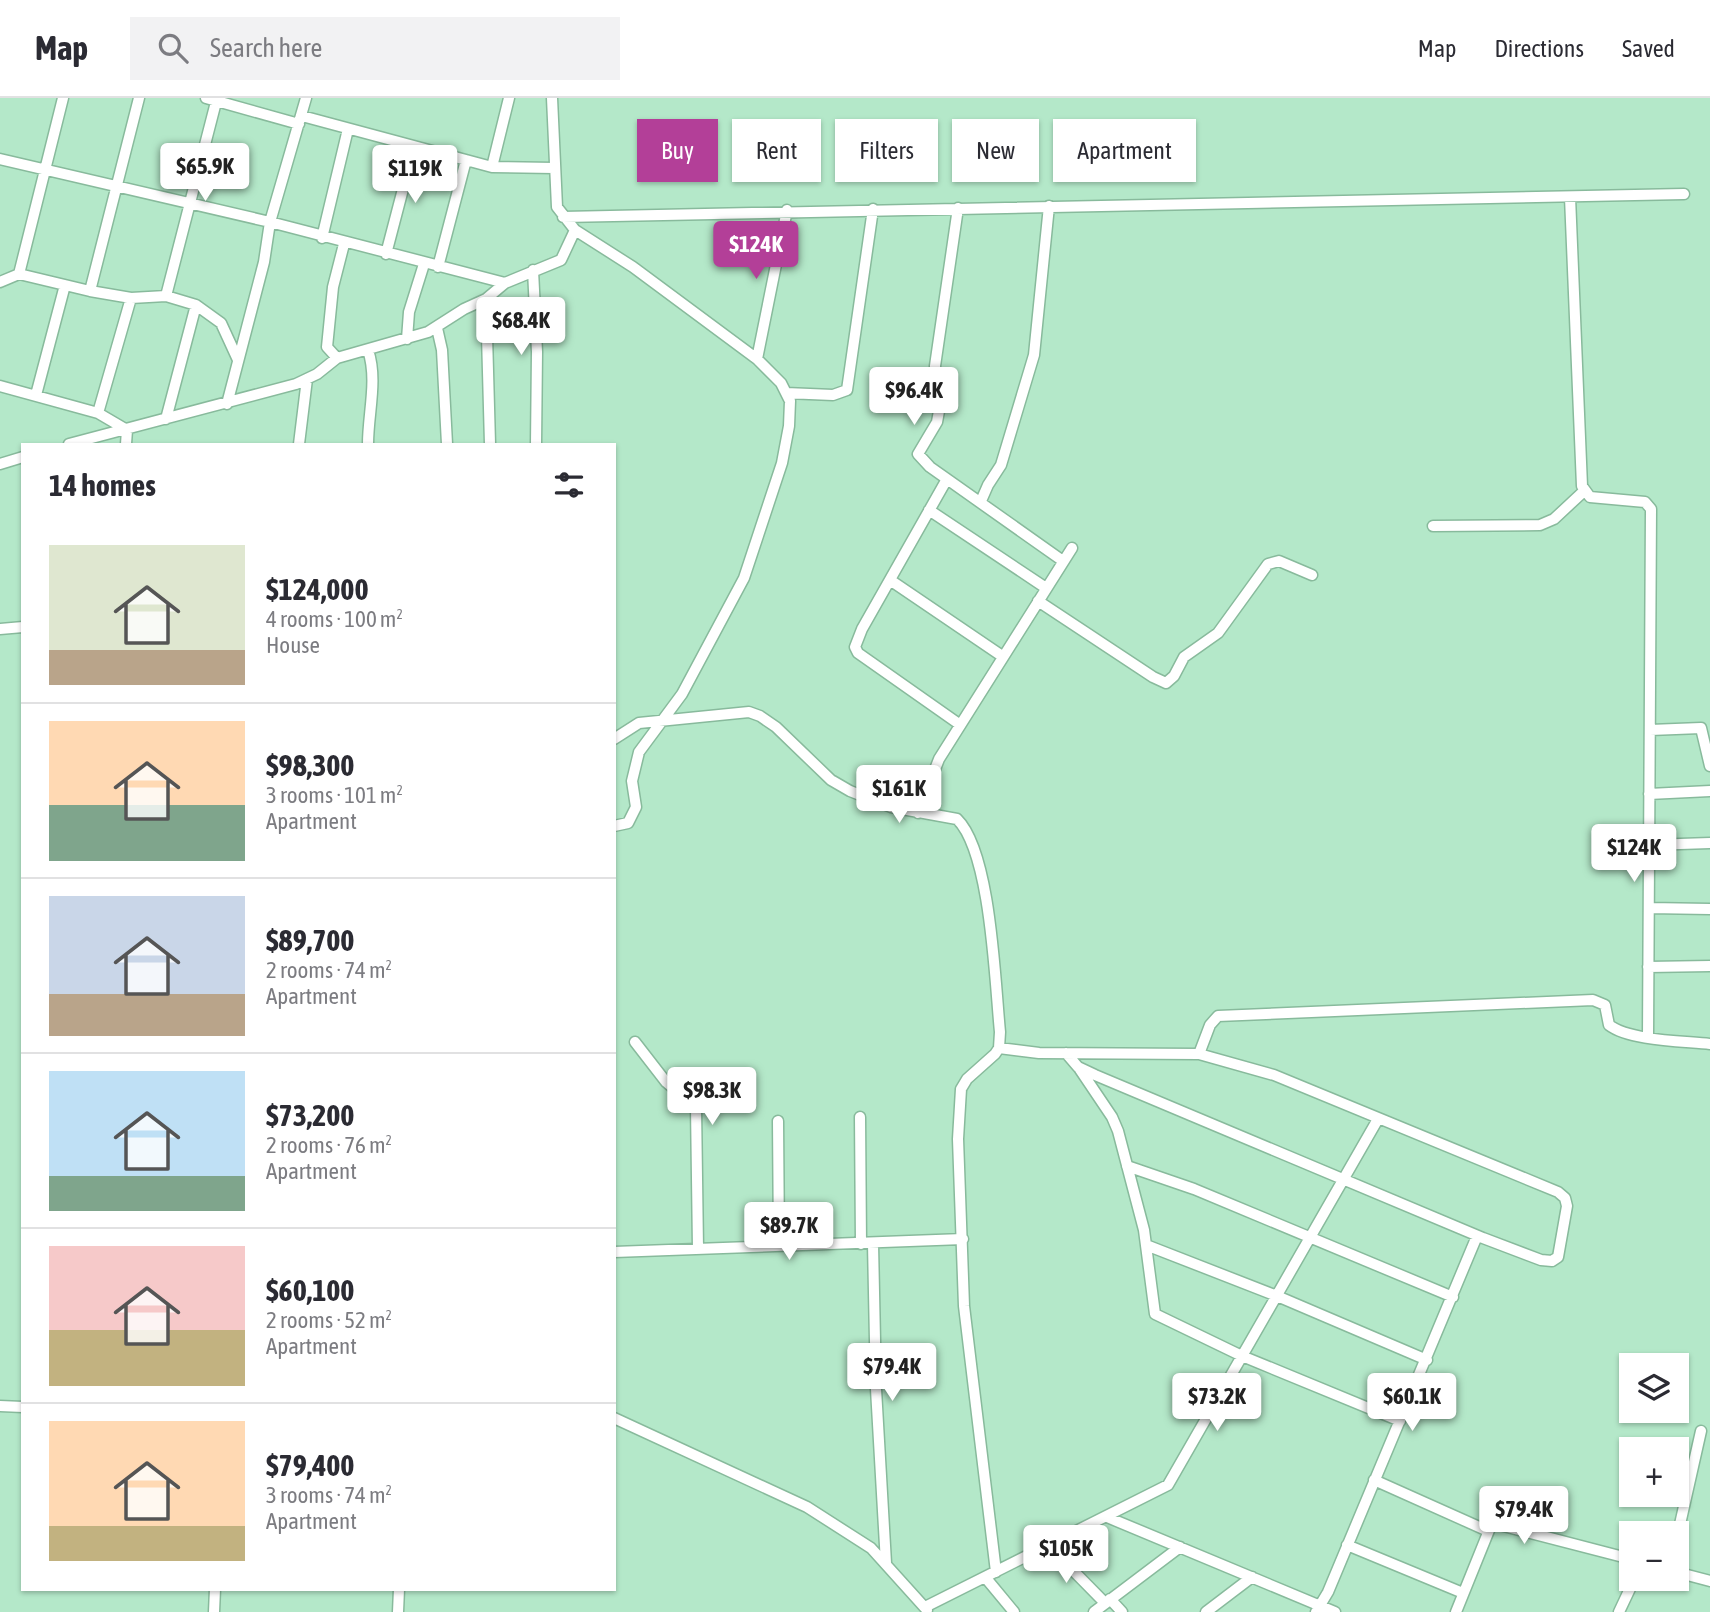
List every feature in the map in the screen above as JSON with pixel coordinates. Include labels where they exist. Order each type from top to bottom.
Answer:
[{"type":"street","points":[[19,274],[64,98]]},
{"type":"street","points":[[90,291],[139,98]]},
{"type":"street","points":[[227,404],[264,262],[270,222],[306,98]]},
{"type":"street","points":[[492,167],[509,98]]},
{"type":"street","points":[[552,98],[557,207],[563,216],[575,230],[633,267],[757,359],[781,383],[790,401],[789,426],[782,463],[744,578],[682,694],[639,752],[632,781],[636,807],[628,823],[616,826]]},
{"type":"street","points":[[166,296],[211,100],[348,129],[492,167],[554,168]]},
{"type":"street","points":[[322,238],[348,129]]},
{"type":"street","points":[[386,254],[414,147]]},
{"type":"street","points":[[0,159],[270,222],[344,244],[505,283]]},
{"type":"street","points":[[438,267],[466,160]]},
{"type":"street","points":[[563,216],[1684,194]]},
{"type":"street","points":[[1433,526],[1539,525],[1554,520],[1583,492],[1570,197]]},
{"type":"street","points":[[981,501],[1001,465],[1034,355],[1049,206]]},
{"type":"street","points":[[958,208],[934,366],[939,411],[937,422],[918,454],[947,479],[1063,561]]},
{"type":"street","points":[[786,393],[833,395],[847,390],[873,209]]},
{"type":"street","points":[[757,359],[787,210]]},
{"type":"street","points":[[73,443],[227,404],[307,379],[337,358],[437,328],[464,309],[486,299],[505,283],[561,260],[575,230]]},
{"type":"street","points":[[337,358],[327,347],[328,323],[333,287],[344,244]]},
{"type":"street","points":[[407,339],[410,312],[424,264]]},
{"type":"street","points":[[533,270],[537,352],[536,443]]},
{"type":"street","points":[[0,282],[19,274],[90,291],[131,298],[166,296],[196,305],[222,323],[238,360]]},
{"type":"street","points":[[36,395],[65,285]]},
{"type":"street","points":[[98,413],[131,298]]},
{"type":"street","points":[[486,299],[491,443]]},
{"type":"street","points":[[166,419],[196,305]]},
{"type":"street","points":[[437,328],[442,350],[447,443]]},
{"type":"street","points":[[368,350],[372,377],[366,426],[368,443]]},
{"type":"street","points":[[299,443],[307,379]]},
{"type":"street","points":[[0,386],[98,413],[127,430]]},
{"type":"street","points":[[126,443],[127,430]]},
{"type":"street","points":[[0,464],[21,458]]},
{"type":"street","points":[[947,479],[855,647],[960,724]]},
{"type":"street","points":[[966,492],[988,485]]},
{"type":"street","points":[[1583,492],[1590,497],[1645,502],[1650,506],[1648,1037]]},
{"type":"street","points":[[929,510],[1046,588]]},
{"type":"street","points":[[918,813],[939,759],[1072,548]]},
{"type":"street","points":[[1038,601],[1161,682],[1166,682],[1174,676],[1184,657],[1218,633],[1268,564],[1279,561],[1312,576]]},
{"type":"street","points":[[890,580],[1003,656]]},
{"type":"street","points":[[0,629],[21,627]]},
{"type":"street","points":[[616,738],[633,725],[749,712],[760,716],[803,751],[831,780],[891,807],[957,819],[968,836],[981,870],[991,941],[999,1048]]},
{"type":"street","points":[[1650,730],[1701,728],[1710,766]]},
{"type":"street","points":[[1650,794],[1710,791]]},
{"type":"street","points":[[1650,845],[1710,843]]},
{"type":"street","points":[[1649,908],[1710,909]]},
{"type":"street","points":[[1648,967],[1710,966]]},
{"type":"street","points":[[1199,1054],[1210,1025],[1219,1016],[1593,1000],[1605,1005],[1612,1028],[1648,1037],[1710,1044]]},
{"type":"street","points":[[635,1042],[666,1082],[696,1107],[698,1249]]},
{"type":"street","points":[[996,1572],[964,1306],[958,1139],[961,1089],[967,1079],[999,1048],[1066,1054],[1199,1054],[1274,1074],[1558,1192],[1565,1198],[1561,1248],[1552,1261],[1541,1260],[1478,1236],[1079,1067]]},
{"type":"street","points":[[1066,1054],[1079,1067],[1112,1117],[1146,1245],[1155,1314],[1242,1356],[1400,1421]]},
{"type":"street","points":[[860,1117],[861,1244]]},
{"type":"street","points":[[616,1419],[807,1507],[871,1548],[927,1609],[1168,1485],[1378,1119]]},
{"type":"street","points":[[778,1121],[779,1246]]},
{"type":"street","points":[[1127,1166],[1194,1189],[1453,1297]]},
{"type":"street","points":[[1318,1609],[1478,1236]]},
{"type":"street","points":[[616,1252],[963,1239]]},
{"type":"street","points":[[873,1244],[876,1389],[886,1563]]},
{"type":"street","points":[[1146,1245],[1278,1296],[1427,1360]]},
{"type":"street","points":[[0,1406],[21,1407]]},
{"type":"street","points":[[1681,1521],[1701,1430]]},
{"type":"street","points":[[1374,1480],[1488,1531]]},
{"type":"street","points":[[1107,1517],[1252,1577],[1318,1609],[1335,1612]]},
{"type":"street","points":[[1456,1612],[1488,1531],[1496,1522],[1619,1556]]},
{"type":"street","points":[[1347,1545],[1463,1593]]},
{"type":"street","points":[[1049,1546],[1122,1612]]},
{"type":"street","points":[[1094,1612],[1180,1547]]},
{"type":"street","points":[[1689,1575],[1710,1581]]},
{"type":"street","points":[[985,1577],[1014,1612]]},
{"type":"street","points":[[1206,1612],[1252,1577]]},
{"type":"street","points":[[214,1612],[215,1591]]},
{"type":"street","points":[[398,1612],[399,1591]]},
{"type":"street","points":[[1619,1612],[1629,1591]]}]
